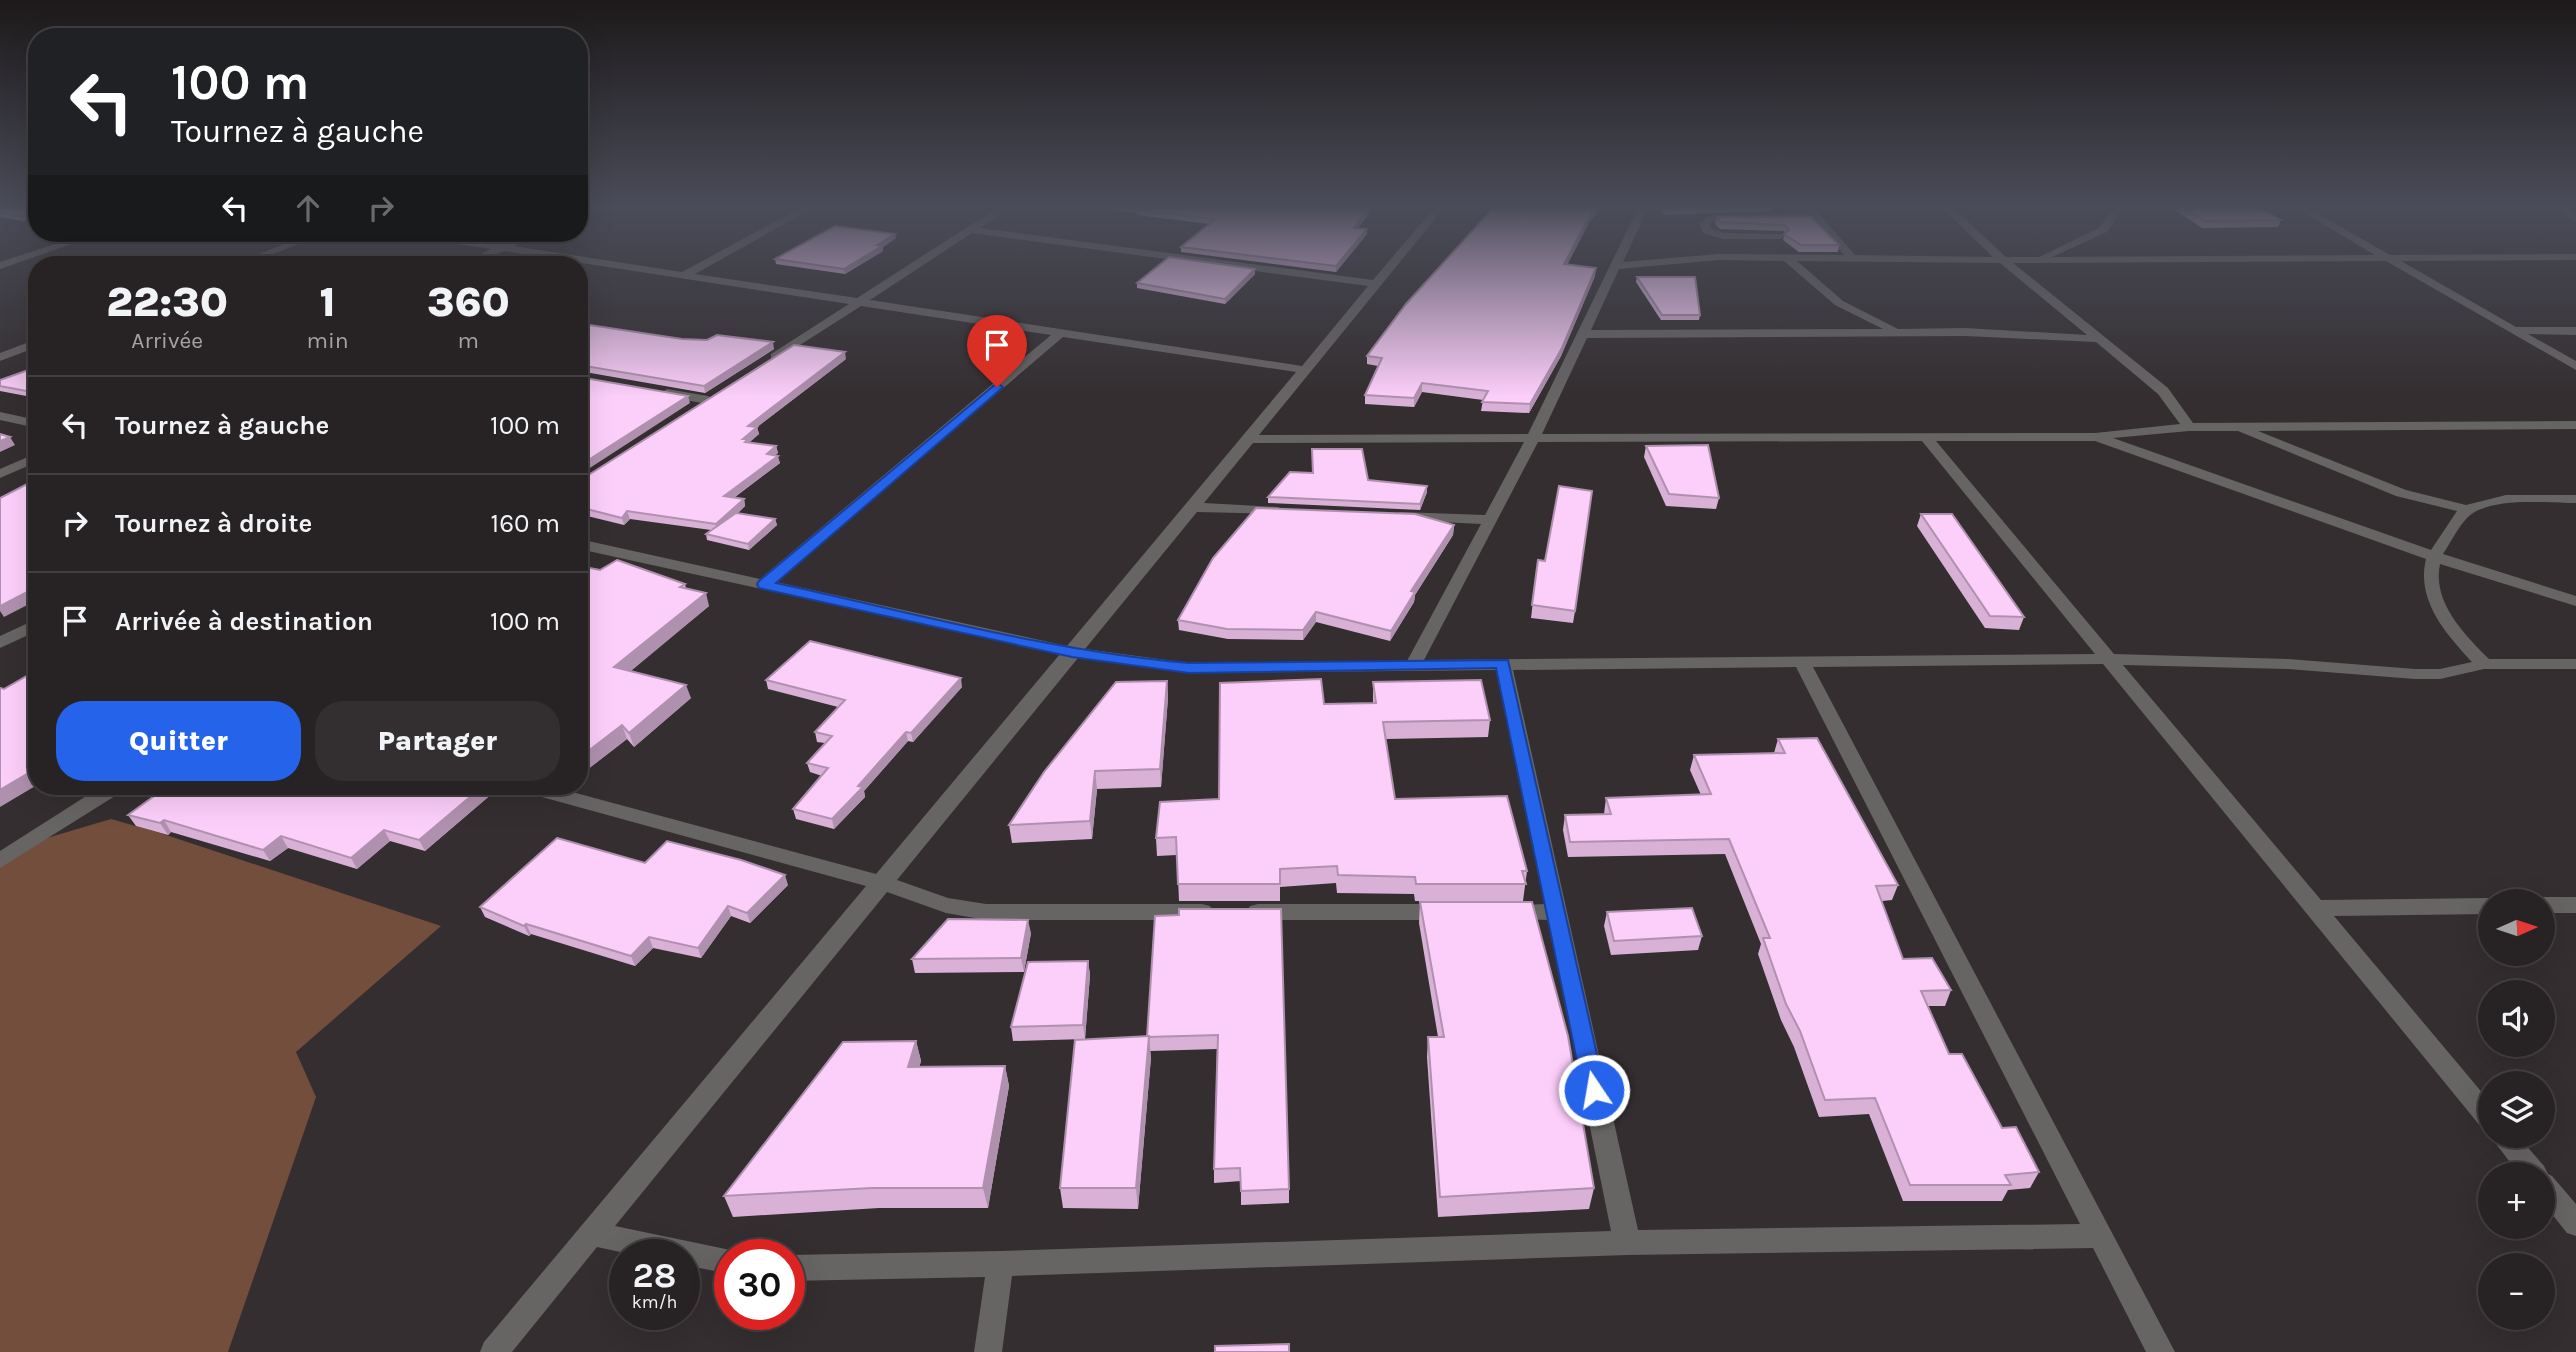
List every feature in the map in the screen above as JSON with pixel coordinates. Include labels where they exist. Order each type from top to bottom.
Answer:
[{"type":"street","points":[[658,271],[1305,370]]},
{"type":"street","points":[[684,275],[691,271]]},
{"type":"street","points":[[766,363],[907,271]]},
{"type":"street","points":[[1279,271],[1376,284]]},
{"type":"street","points":[[494,1352],[1386,271]]},
{"type":"street","points":[[1414,664],[1533,439],[1614,271]]},
{"type":"street","points":[[1802,271],[1839,303],[1900,332]]},
{"type":"street","points":[[2017,271],[2163,391],[2189,427]]},
{"type":"street","points":[[2408,271],[2576,366]]},
{"type":"street","points":[[2516,330],[2576,331]]},
{"type":"street","points":[[1584,334],[1965,332],[2101,340]]},
{"type":"street","points":[[765,584],[1060,333]]},
{"type":"street","points":[[0,357],[28,346]]},
{"type":"street","points":[[657,391],[708,400]]},
{"type":"street","points":[[0,416],[28,422]]},
{"type":"street","points":[[1248,439],[2095,437],[2140,430],[2189,427],[2576,425]]},
{"type":"street","points":[[2234,427],[2401,494],[2469,510]]},
{"type":"street","points":[[2095,437],[2434,557],[2576,601]]},
{"type":"street","points":[[1926,438],[2478,1106]]},
{"type":"street","points":[[0,474],[28,461]]},
{"type":"street","points":[[2484,664],[2447,621],[2434,596],[2431,583],[2434,557],[2459,518],[2469,510],[2486,503],[2576,499]]},
{"type":"street","points":[[1192,507],[1287,511]]},
{"type":"street","points":[[1382,515],[1491,520]]},
{"type":"street","points":[[588,546],[1072,652],[1189,668],[2109,659],[2288,664],[2440,674],[2484,664],[2576,664]]},
{"type":"street","points":[[0,643],[28,629]]},
{"type":"street","points":[[1801,662],[2161,1352]]},
{"type":"street","points":[[1503,663],[1627,1243]]},
{"type":"street","points":[[0,861],[102,795]]},
{"type":"street","points":[[560,795],[882,883],[946,905],[986,912],[1459,912]]},
{"type":"street","points":[[2555,905],[2576,905]]},
{"type":"street","points":[[2315,908],[2478,906]]},
{"type":"street","points":[[1487,912],[1557,912]]},
{"type":"street","points":[[2513,1148],[2525,1162]]},
{"type":"street","points":[[2555,1199],[2576,1224]]},
{"type":"street","points":[[592,1234],[714,1258]]},
{"type":"street","points":[[805,1268],[1000,1264],[1627,1243],[2101,1236]]},
{"type":"street","points":[[988,1352],[1000,1264]]},
{"type":"shaded area","points":[[111,819],[441,926],[296,1052],[316,1097],[228,1352],[0,1352],[0,852]]},
{"type":"building","points":[[1152,271],[1253,271],[1225,299],[1137,283]]},
{"type":"building","points":[[1436,271],[1595,271],[1562,348],[1530,404],[1482,402],[1488,391],[1422,383],[1414,398],[1365,395],[1382,358],[1367,356],[1406,304]]},
{"type":"building","points":[[1637,277],[1695,277],[1700,315],[1662,315]]},
{"type":"building","points":[[588,325],[682,339],[707,340],[717,335],[773,342],[704,386],[588,367]]},
{"type":"building","points":[[794,345],[845,352],[748,426],[757,427],[743,439],[748,439],[745,442],[776,446],[767,454],[778,456],[724,496],[744,499],[716,524],[627,511],[622,518],[588,509],[588,475]]},
{"type":"building","points":[[28,370],[28,391],[0,386],[0,380]]},
{"type":"building","points":[[588,379],[688,396],[588,460]]},
{"type":"building","points":[[0,434],[10,437],[0,441]]},
{"type":"building","points":[[1708,445],[1719,498],[1669,494],[1646,446]]},
{"type":"building","points":[[1312,449],[1362,449],[1368,480],[1427,486],[1420,504],[1268,497],[1290,472],[1313,473]]},
{"type":"building","points":[[28,484],[28,592],[0,606],[0,498]]},
{"type":"building","points":[[1559,486],[1592,491],[1575,611],[1532,605],[1538,560],[1545,561]]},
{"type":"building","points":[[1256,508],[1415,514],[1454,525],[1411,591],[1415,592],[1391,631],[1316,612],[1303,630],[1227,629],[1178,620],[1213,558]]},
{"type":"building","points":[[736,513],[775,519],[748,544],[706,534]]},
{"type":"building","points":[[1921,514],[1952,514],[2024,617],[1990,616]]},
{"type":"building","points":[[617,560],[685,584],[680,587],[706,593],[614,667],[686,685],[629,733],[622,725],[588,751],[588,568],[600,570]]},
{"type":"building","points":[[810,641],[961,678],[911,733],[906,732],[858,786],[863,787],[832,819],[793,809],[828,768],[807,763],[832,736],[815,732],[845,700],[766,680]]},
{"type":"building","points":[[28,675],[28,773],[0,790],[0,688],[4,689]]},
{"type":"building","points":[[1321,679],[1324,704],[1376,703],[1373,682],[1481,680],[1490,720],[1383,722],[1395,799],[1507,796],[1527,871],[1522,871],[1526,884],[1416,884],[1415,877],[1338,875],[1337,866],[1280,869],[1280,884],[1178,884],[1176,837],[1156,838],[1160,802],[1219,799],[1220,683]]},
{"type":"building","points":[[1167,681],[1160,769],[1095,771],[1090,821],[1009,825],[1044,772],[1116,682]]},
{"type":"building","points":[[1817,738],[1898,885],[1876,886],[1903,959],[1932,958],[1951,990],[1921,991],[1949,1054],[1962,1054],[2002,1128],[2016,1127],[2039,1172],[2005,1175],[2011,1185],[1910,1185],[1875,1098],[1825,1100],[1800,1031],[1786,1004],[1763,938],[1770,938],[1729,839],[1570,842],[1565,815],[1611,814],[1606,798],[1711,794],[1694,755],[1785,753],[1778,739]]},
{"type":"building","points":[[156,795],[472,795],[419,840],[384,830],[351,858],[281,836],[263,850],[164,820],[160,823],[128,815]]},
{"type":"building","points":[[557,838],[645,863],[667,841],[741,860],[785,875],[747,913],[728,906],[698,948],[649,937],[631,956],[526,924],[524,926],[480,907]]},
{"type":"building","points":[[1420,902],[1532,902],[1568,1036],[1594,1188],[1440,1197],[1428,1037],[1444,1037]]},
{"type":"building","points":[[1692,908],[1702,936],[1614,941],[1607,912]]},
{"type":"building","points":[[1179,909],[1281,909],[1289,1189],[1241,1191],[1240,1168],[1214,1169],[1218,1035],[1147,1037],[1155,916],[1179,915]]},
{"type":"building","points":[[948,919],[1028,920],[1021,958],[912,959]]},
{"type":"building","points":[[1088,961],[1083,1025],[1011,1027],[1028,962]]},
{"type":"building","points":[[1149,1036],[1136,1188],[1060,1188],[1075,1040]]},
{"type":"building","points":[[916,1041],[908,1067],[1005,1066],[983,1188],[872,1188],[724,1196],[843,1042]]},
{"type":"building","points":[[1289,1344],[1289,1352],[1215,1352],[1215,1346]]},
{"type":"route","points":[[997,387],[765,584],[1072,652],[1164,666],[1189,668],[1503,663],[1594,1090]]}]
